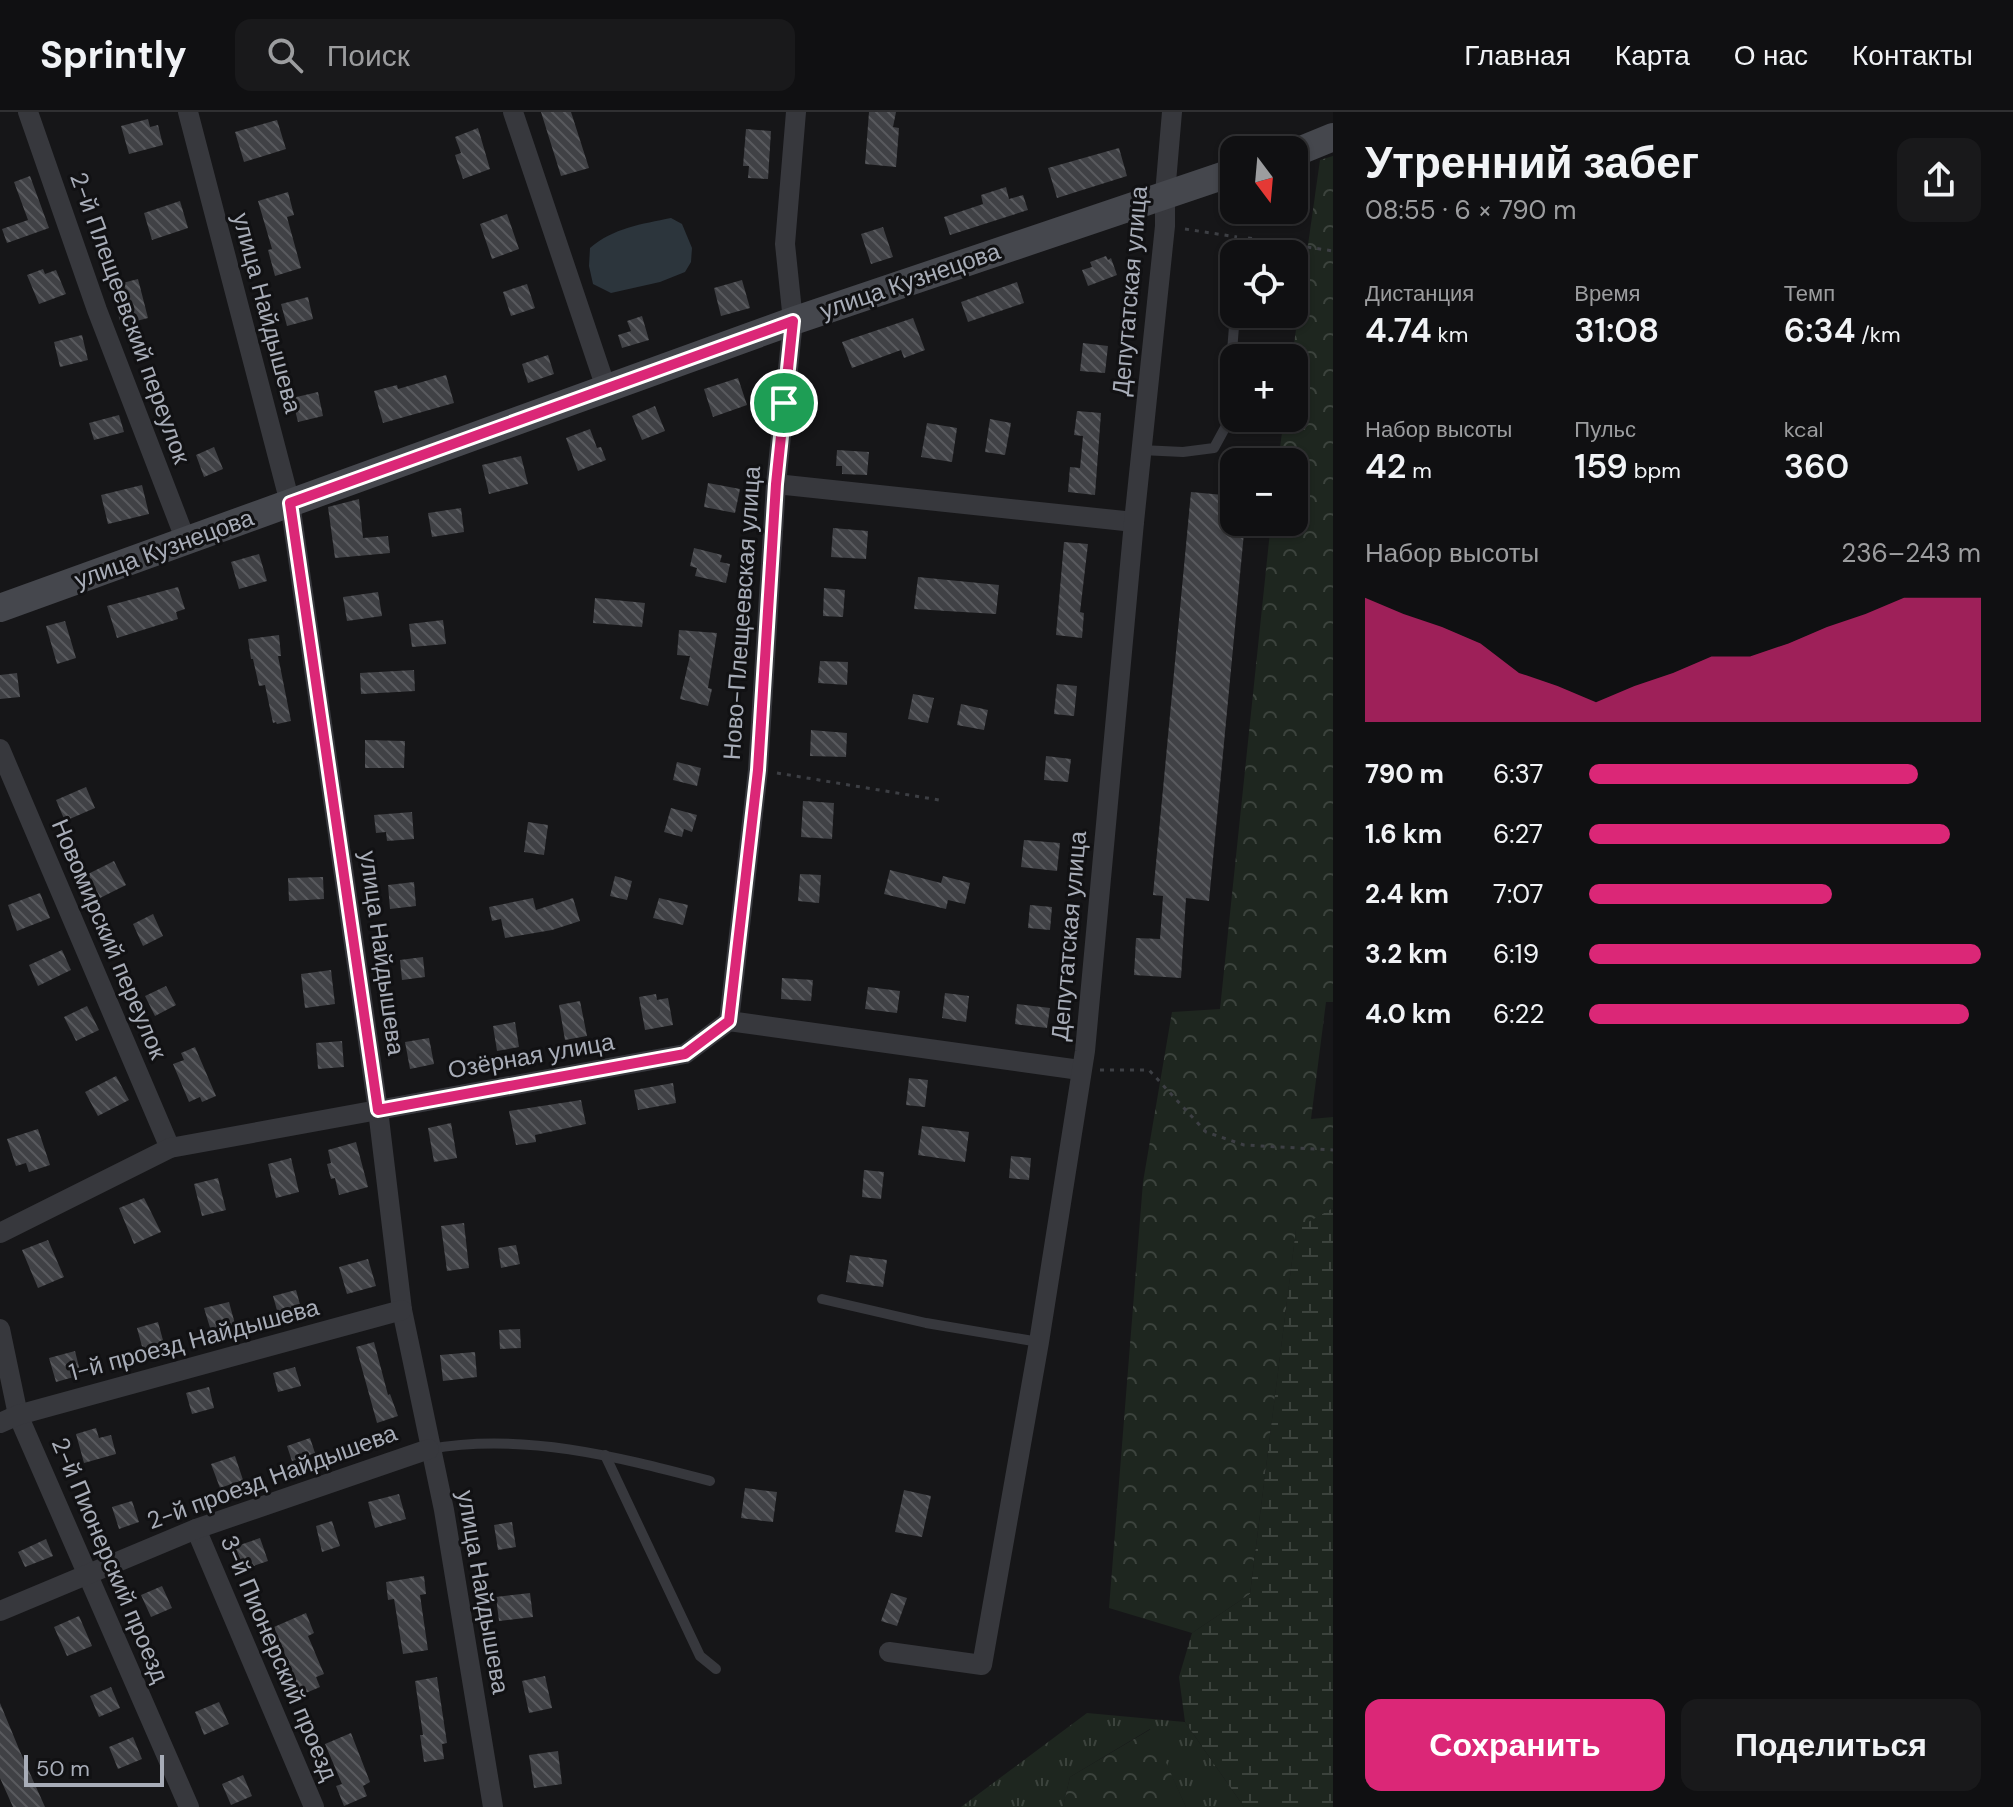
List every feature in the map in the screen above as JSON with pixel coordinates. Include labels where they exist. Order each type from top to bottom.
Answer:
[{"type":"street","name":"2-й Плещеевский переулок","points":[[28,112],[97,310],[186,541]]},
{"type":"street","name":"улица Найдышева","points":[[188,112],[290,503],[378,1110],[402,1310],[444,1510],[493,1807]]},
{"type":"street","points":[[513,112],[606,388]]},
{"type":"street","name":"Ново-Плещеевская улица","points":[[729,1021],[758,770],[776,484],[793,321],[785,244],[796,112]]},
{"type":"street","name":"Депутатская улица","points":[[889,1652],[982,1665],[1039,1342],[1085,1051],[1165,226],[1172,112]]},
{"type":"street","points":[[1308,147],[1333,137]]},
{"type":"street","name":"улица Кузнецова","points":[[0,608],[793,321],[1220,176]]},
{"type":"street","points":[[776,484],[1134,522]]},
{"type":"street","name":"Новомирский переулок","points":[[0,749],[170,1148]]},
{"type":"street","points":[[729,1021],[1080,1070]]},
{"type":"street","name":"Озёрная улица","points":[[0,1233],[170,1148],[685,1054],[729,1021]]},
{"type":"street","name":"1-й проезд Найдышева","points":[[9,1419],[402,1310]]},
{"type":"street","name":"2-й Пионерский проезд","points":[[0,1329],[9,1419],[87,1575],[189,1807]]},
{"type":"street","name":"2-й проезд Найдышева","points":[[0,1611],[196,1529],[429,1449]]},
{"type":"street","name":"3-й Пионерский проезд","points":[[196,1529],[314,1807]]},
{"type":"lane","points":[[1141,450],[1183,452],[1214,448],[1226,426],[1234,328]]},
{"type":"lane","points":[[822,1299],[926,1323],[1039,1342]]},
{"type":"lane","points":[[429,1449],[469,1442],[556,1446],[710,1481]]},
{"type":"lane","points":[[605,1455],[700,1656],[716,1669]]},
{"type":"path","points":[[1165,226],[1333,251]]},
{"type":"path","points":[[758,770],[939,800]]},
{"type":"path","points":[[1080,1070],[1149,1070],[1206,1132],[1244,1145],[1333,1150]]},
{"type":"green space","points":[[1333,156],[1333,1002],[1326,1002],[1311,1119],[1333,1117],[1333,1208],[1296,1230],[1250,1594],[1192,1633],[1109,1608],[1143,1182],[1172,1012],[1220,1009],[1270,536],[1308,536],[1308,448],[1280,448],[1282,432],[1308,432],[1308,344],[1294,344],[1296,328],[1308,328],[1308,245],[1320,160]]},
{"type":"green space","points":[[1333,1208],[1333,1807],[1244,1807],[1185,1722],[1179,1677],[1192,1633],[1250,1594],[1296,1229]]},
{"type":"green space","points":[[1087,1713],[1185,1722],[1244,1807],[1186,1807],[1150,1729],[1070,1777],[1063,1807],[961,1807]]},
{"type":"green space","points":[[1151,1729],[1186,1807],[1063,1807],[1070,1777]]},
{"type":"shaded area","points":[[671,218],[682,224],[692,248],[691,262],[685,272],[660,282],[611,293],[593,284],[589,266],[590,248],[618,231]]},
{"type":"building","points":[[541,112],[571,112],[589,168],[561,176]]},
{"type":"building","points":[[869,112],[896,112],[893,127],[899,128],[896,167],[865,164]]},
{"type":"building","points":[[148,119],[150,127],[158,125],[163,145],[129,154],[121,126]]},
{"type":"building","points":[[277,120],[286,149],[244,162],[235,132]]},
{"type":"building","points":[[478,128],[490,169],[463,179],[455,155],[461,153],[455,137]]},
{"type":"building","points":[[746,129],[771,131],[768,179],[748,178],[749,166],[743,166]]},
{"type":"building","points":[[1119,148],[1127,176],[1057,198],[1048,168]]},
{"type":"building","points":[[30,176],[49,228],[7,243],[2,229],[28,220],[14,182]]},
{"type":"building","points":[[1006,187],[1009,199],[1023,195],[1028,210],[950,235],[944,217],[983,204],[981,195]]},
{"type":"building","points":[[288,192],[294,215],[287,217],[301,268],[275,276],[268,250],[272,249],[258,201]]},
{"type":"building","points":[[180,201],[188,228],[152,240],[144,213]]},
{"type":"building","points":[[507,214],[519,249],[492,259],[480,224]]},
{"type":"building","points":[[883,227],[893,257],[871,264],[861,234]]},
{"type":"building","points":[[1106,256],[1108,260],[1111,258],[1117,275],[1088,286],[1082,270],[1092,267],[1090,262]]},
{"type":"building","points":[[43,269],[45,274],[56,270],[66,294],[39,304],[27,275]]},
{"type":"building","points":[[138,279],[148,318],[121,325],[111,286]]},
{"type":"building","points":[[742,280],[750,308],[721,316],[714,288]]},
{"type":"building","points":[[1017,282],[1024,303],[968,322],[961,302]]},
{"type":"building","points":[[527,284],[535,308],[511,316],[503,292]]},
{"type":"building","points":[[308,297],[313,319],[287,326],[281,304]]},
{"type":"building","points":[[642,316],[649,340],[622,348],[618,335],[631,331],[627,321]]},
{"type":"building","points":[[913,318],[925,350],[904,358],[901,350],[852,368],[842,342]]},
{"type":"building","points":[[82,335],[88,360],[60,367],[54,342]]},
{"type":"building","points":[[1083,343],[1108,346],[1105,373],[1080,371]]},
{"type":"building","points":[[548,355],[554,374],[528,383],[522,364]]},
{"type":"building","points":[[446,375],[454,403],[383,423],[374,391],[397,385],[398,389]]},
{"type":"building","points":[[738,378],[747,405],[713,417],[704,389]]},
{"type":"building","points":[[318,392],[323,416],[298,422],[292,398]]},
{"type":"building","points":[[655,406],[665,431],[642,440],[632,416]]},
{"type":"building","points":[[1077,411],[1101,413],[1095,495],[1068,492],[1070,467],[1080,468],[1083,436],[1074,435]]},
{"type":"building","points":[[119,415],[124,432],[94,440],[89,423]]},
{"type":"building","points":[[990,419],[1011,423],[1005,455],[985,452]]},
{"type":"building","points":[[927,423],[957,428],[952,462],[921,457]]},
{"type":"building","points":[[590,429],[597,448],[601,447],[606,460],[578,471],[566,438]]},
{"type":"building","points":[[214,447],[223,469],[204,477],[196,455]]},
{"type":"building","points":[[837,450],[869,452],[867,475],[842,474],[842,466],[836,466]]},
{"type":"building","points":[[521,456],[528,484],[489,494],[482,465]]},
{"type":"building","points":[[708,483],[740,489],[735,513],[704,507]]},
{"type":"building","points":[[142,485],[149,514],[108,524],[101,495]]},
{"type":"building","points":[[1191,492],[1220,495],[1220,536],[1244,536],[1209,901],[1186,898],[1181,978],[1134,975],[1136,938],[1160,939],[1163,896],[1153,895]]},
{"type":"building","points":[[359,499],[363,538],[388,536],[390,553],[335,558],[328,507]]},
{"type":"building","points":[[461,508],[464,532],[432,537],[428,513]]},
{"type":"building","points":[[833,528],[868,531],[866,559],[831,557]]},
{"type":"building","points":[[1064,542],[1088,544],[1080,612],[1084,613],[1082,638],[1056,635]]},
{"type":"building","points":[[694,548],[722,555],[720,562],[730,564],[726,583],[695,576],[697,568],[690,566]]},
{"type":"building","points":[[259,554],[267,581],[239,589],[231,562]]},
{"type":"building","points":[[918,577],[999,585],[996,614],[914,609]]},
{"type":"building","points":[[178,587],[185,609],[176,612],[178,619],[117,638],[107,606]]},
{"type":"building","points":[[824,588],[845,590],[843,617],[823,616]]},
{"type":"building","points":[[378,592],[382,616],[347,621],[343,597]]},
{"type":"building","points":[[595,598],[645,603],[642,627],[593,623]]},
{"type":"building","points":[[443,620],[446,644],[412,647],[409,624]]},
{"type":"building","points":[[65,621],[76,658],[57,664],[46,626]]},
{"type":"building","points":[[679,630],[717,633],[708,706],[680,699],[690,656],[677,655]]},
{"type":"building","points":[[279,635],[281,656],[278,656],[291,721],[277,724],[273,723],[265,685],[259,686],[248,639]]},
{"type":"building","points":[[820,661],[848,662],[847,685],[818,683]]},
{"type":"building","points":[[414,670],[415,691],[361,694],[360,673]]},
{"type":"building","points":[[17,673],[20,697],[0,699],[0,675]]},
{"type":"building","points":[[1057,684],[1077,686],[1074,716],[1054,714]]},
{"type":"building","points":[[913,694],[934,698],[928,723],[908,719]]},
{"type":"building","points":[[961,704],[988,710],[984,730],[957,725]]},
{"type":"building","points":[[811,730],[847,733],[846,757],[810,756]]},
{"type":"building","points":[[365,740],[405,741],[404,768],[365,768]]},
{"type":"building","points":[[1046,756],[1071,759],[1068,782],[1044,780]]},
{"type":"building","points":[[677,762],[701,768],[697,786],[673,780]]},
{"type":"building","points":[[86,787],[95,808],[65,821],[56,800]]},
{"type":"building","points":[[803,801],[834,803],[832,839],[801,837]]},
{"type":"building","points":[[671,808],[697,815],[692,832],[684,829],[682,837],[664,832]]},
{"type":"building","points":[[412,812],[414,839],[387,841],[386,832],[376,833],[374,815]]},
{"type":"building","points":[[528,822],[548,825],[544,855],[524,852]]},
{"type":"building","points":[[1024,840],[1060,843],[1057,871],[1021,867]]},
{"type":"building","points":[[114,861],[126,885],[100,898],[88,874]]},
{"type":"building","points":[[890,870],[941,883],[943,876],[970,883],[965,904],[948,900],[946,909],[884,894]]},
{"type":"building","points":[[800,874],[821,875],[819,903],[798,901]]},
{"type":"building","points":[[615,876],[632,881],[627,900],[610,896]]},
{"type":"building","points":[[323,877],[324,899],[289,901],[288,878]]},
{"type":"building","points":[[414,882],[416,906],[390,909],[388,885]]},
{"type":"building","points":[[40,893],[50,918],[17,931],[8,905]]},
{"type":"building","points":[[533,898],[536,910],[573,898],[580,921],[552,930],[505,938],[501,919],[492,921],[489,907]]},
{"type":"building","points":[[659,898],[688,905],[683,925],[653,918]]},
{"type":"building","points":[[1030,905],[1052,907],[1050,930],[1028,928]]},
{"type":"building","points":[[153,914],[163,936],[143,946],[133,924]]},
{"type":"building","points":[[62,950],[71,970],[38,986],[29,965]]},
{"type":"building","points":[[423,957],[425,977],[402,980],[400,960]]},
{"type":"building","points":[[331,970],[335,1004],[305,1008],[301,974]]},
{"type":"building","points":[[782,978],[813,980],[811,1001],[781,999]]},
{"type":"building","points":[[166,986],[176,1005],[155,1016],[145,996]]},
{"type":"building","points":[[868,987],[900,991],[897,1013],[865,1009]]},
{"type":"building","points":[[945,993],[969,996],[966,1022],[942,1018]]},
{"type":"building","points":[[656,994],[657,1000],[668,998],[673,1025],[645,1030],[639,997]]},
{"type":"building","points":[[580,1001],[587,1036],[565,1040],[559,1005]]},
{"type":"building","points":[[1017,1004],[1050,1008],[1047,1028],[1015,1024]]},
{"type":"building","points":[[87,1006],[99,1030],[76,1041],[64,1017]]},
{"type":"building","points":[[515,1022],[519,1047],[497,1051],[493,1026]]},
{"type":"building","points":[[429,1038],[434,1064],[410,1069],[405,1042]]},
{"type":"building","points":[[342,1041],[344,1067],[318,1069],[316,1043]]},
{"type":"building","points":[[195,1047],[216,1096],[202,1102],[200,1097],[189,1102],[173,1064],[184,1060],[181,1053]]},
{"type":"building","points":[[116,1076],[129,1100],[98,1116],[85,1092]]},
{"type":"building","points":[[909,1078],[928,1080],[925,1107],[906,1105]]},
{"type":"building","points":[[673,1083],[676,1103],[638,1110],[634,1090]]},
{"type":"building","points":[[581,1100],[586,1124],[535,1135],[536,1142],[516,1145],[509,1111]]},
{"type":"building","points":[[451,1123],[457,1158],[434,1162],[428,1128]]},
{"type":"building","points":[[922,1126],[969,1132],[965,1162],[918,1155]]},
{"type":"building","points":[[38,1129],[50,1165],[29,1172],[26,1163],[16,1166],[7,1139]]},
{"type":"building","points":[[356,1142],[368,1187],[339,1195],[335,1178],[331,1179],[327,1164],[331,1163],[328,1150]]},
{"type":"building","points":[[1011,1156],[1031,1158],[1029,1180],[1009,1178]]},
{"type":"building","points":[[291,1158],[299,1192],[276,1198],[268,1164]]},
{"type":"building","points":[[864,1170],[884,1172],[881,1199],[862,1197]]},
{"type":"building","points":[[218,1178],[226,1210],[202,1216],[194,1184]]},
{"type":"building","points":[[144,1198],[161,1232],[134,1244],[119,1208]]},
{"type":"building","points":[[464,1223],[469,1268],[447,1271],[441,1226]]},
{"type":"building","points":[[48,1240],[64,1277],[38,1288],[22,1250]]},
{"type":"building","points":[[516,1245],[520,1264],[501,1268],[498,1248]]},
{"type":"building","points":[[850,1255],[887,1260],[883,1287],[846,1282]]},
{"type":"building","points":[[368,1259],[376,1286],[347,1294],[339,1267]]},
{"type":"building","points":[[296,1290],[301,1308],[278,1314],[273,1296]]},
{"type":"building","points":[[229,1302],[235,1324],[211,1331],[204,1308]]},
{"type":"building","points":[[158,1322],[164,1344],[143,1350],[137,1328]]},
{"type":"building","points":[[520,1329],[521,1348],[500,1349],[499,1330]]},
{"type":"building","points":[[374,1342],[388,1395],[398,1416],[377,1423],[356,1347]]},
{"type":"building","points":[[75,1351],[81,1375],[56,1382],[49,1358]]},
{"type":"building","points":[[475,1352],[477,1377],[443,1381],[440,1355]]},
{"type":"building","points":[[295,1367],[301,1386],[278,1392],[273,1373]]},
{"type":"building","points":[[209,1387],[214,1408],[192,1414],[186,1393]]},
{"type":"building","points":[[96,1428],[99,1438],[111,1435],[116,1454],[84,1463],[76,1434]]},
{"type":"building","points":[[310,1438],[315,1453],[292,1461],[287,1446]]},
{"type":"building","points":[[235,1456],[243,1480],[220,1488],[211,1464]]},
{"type":"building","points":[[745,1488],[777,1492],[773,1522],[741,1518]]},
{"type":"building","points":[[904,1490],[931,1496],[922,1537],[895,1532]]},
{"type":"building","points":[[399,1494],[406,1519],[375,1528],[368,1502]]},
{"type":"building","points":[[132,1501],[139,1522],[119,1529],[112,1507]]},
{"type":"building","points":[[332,1521],[340,1546],[322,1552],[316,1526]]},
{"type":"building","points":[[512,1522],[516,1547],[498,1550],[494,1525]]},
{"type":"building","points":[[260,1538],[268,1561],[239,1571],[231,1548]]},
{"type":"building","points":[[46,1539],[53,1556],[25,1567],[18,1552]]},
{"type":"building","points":[[424,1576],[426,1594],[420,1595],[428,1650],[403,1654],[394,1599],[388,1600],[386,1582]]},
{"type":"building","points":[[162,1586],[172,1608],[151,1617],[141,1595]]},
{"type":"building","points":[[530,1593],[533,1617],[499,1621],[496,1597]]},
{"type":"building","points":[[891,1593],[907,1598],[897,1626],[881,1621]]},
{"type":"building","points":[[306,1613],[314,1633],[308,1636],[324,1674],[316,1677],[320,1687],[301,1695],[274,1627]]},
{"type":"building","points":[[79,1616],[92,1646],[67,1656],[54,1627]]},
{"type":"building","points":[[545,1676],[552,1708],[529,1713],[522,1681]]},
{"type":"building","points":[[437,1677],[447,1743],[442,1744],[444,1759],[424,1762],[415,1681]]},
{"type":"building","points":[[111,1687],[120,1708],[99,1717],[90,1696]]},
{"type":"building","points":[[219,1702],[229,1724],[204,1735],[195,1712]]},
{"type":"building","points":[[0,1703],[45,1807],[13,1807],[0,1778]]},
{"type":"building","points":[[351,1733],[370,1782],[363,1786],[367,1796],[344,1806],[336,1786],[342,1784],[325,1744]]},
{"type":"building","points":[[133,1737],[142,1759],[118,1769],[109,1747]]},
{"type":"building","points":[[558,1751],[562,1784],[534,1788],[529,1755]]},
{"type":"building","points":[[243,1775],[252,1796],[231,1805],[222,1784]]},
{"type":"route","points":[[793,321],[784,403],[758,770],[729,1021],[685,1054],[378,1110],[290,503],[793,321]]}]
